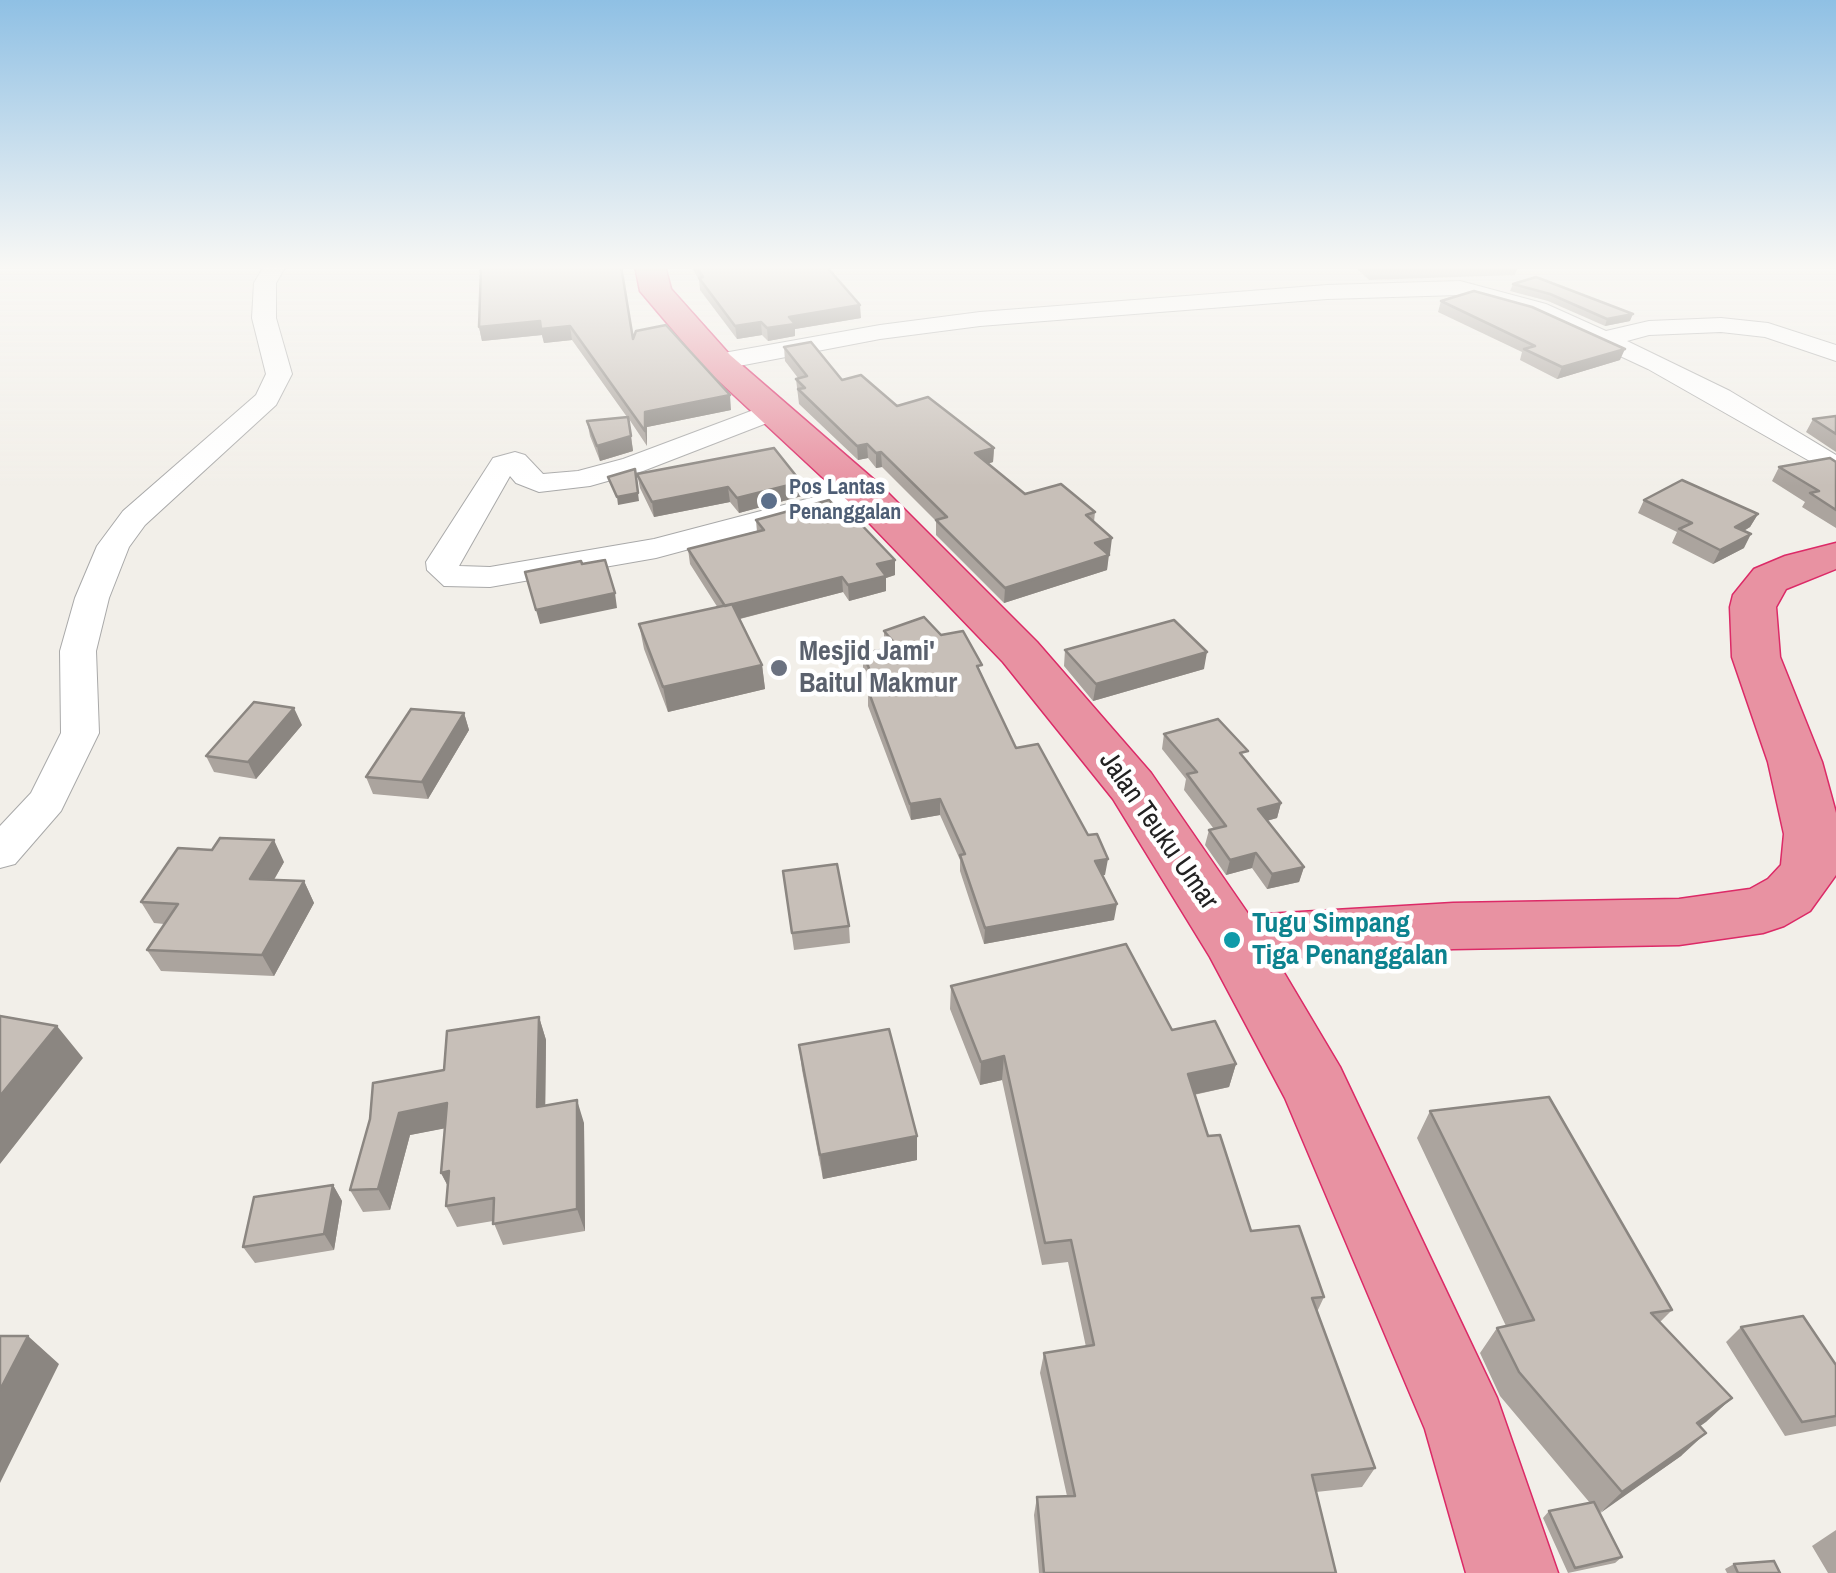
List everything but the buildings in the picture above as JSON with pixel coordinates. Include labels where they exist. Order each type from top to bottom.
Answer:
[{"type":"highway","name":"Jalan Teuku Umar","points":[[699,339],[718,362],[864,492],[1020,652],[1132,786],[1232,940],[1316,1088],[1459,1410],[1512,1573]]},
{"type":"highway","points":[[1232,940],[1454,926],[1680,922],[1764,910],[1789,895],[1806,874],[1813,855],[1813,834],[1796,762],[1756,658],[1753,607],[1756,595],[1770,579],[1801,565],[1836,556]]},
{"type":"street","points":[[0,854],[47,800],[80,733],[78,651],[92,598],[112,546],[134,518],[267,399],[279,374],[270,339]]},
{"type":"street","points":[[718,362],[840,339]]},
{"type":"street","points":[[1796,339],[1836,353]]},
{"type":"street","points":[[1603,340],[1721,397],[1836,467]]},
{"type":"street","points":[[774,410],[633,465],[580,480],[539,483],[526,477],[514,460],[502,464],[442,562],[444,570],[456,578],[480,578],[656,548],[864,492]]},
{"type":"place","name":"Pos Lantas Penanggalan","points":[[769,501]]},
{"type":"place","name":"Mesjid Jami' Baitul Makmur","points":[[779,668]]},
{"type":"place","name":"Tugu Simpang Tiga Penanggalan","points":[[1232,940]]}]
